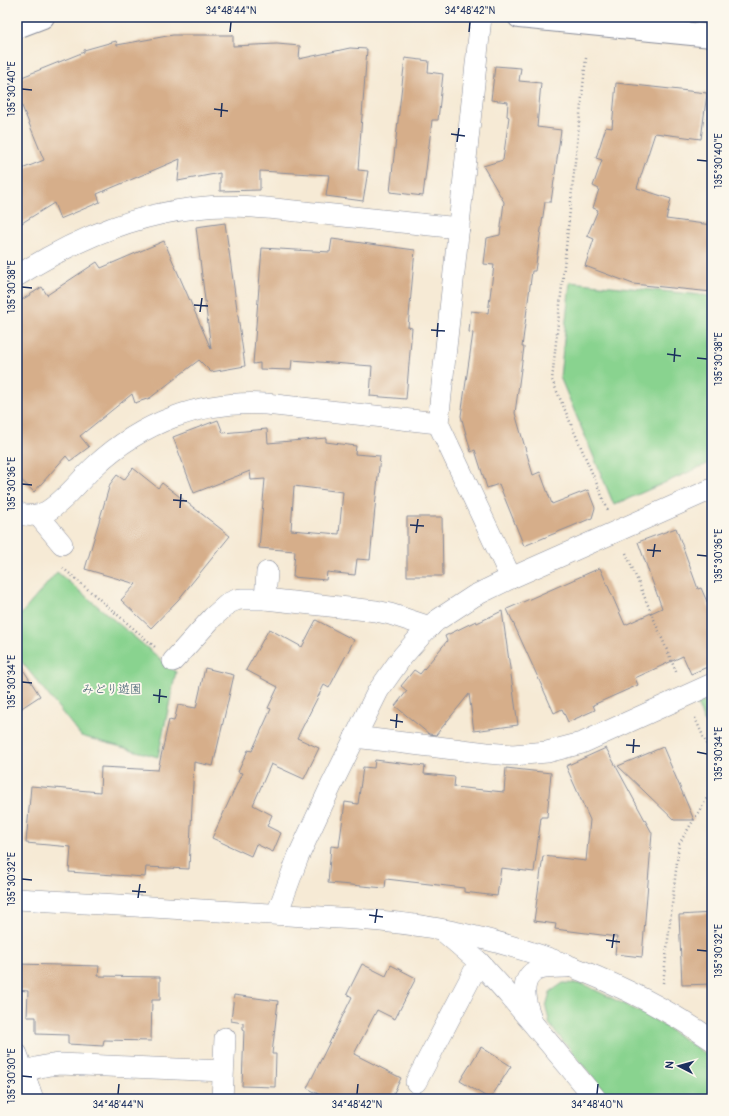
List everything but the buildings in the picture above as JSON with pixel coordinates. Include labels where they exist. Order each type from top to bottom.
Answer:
[{"type":"street","points":[[17,27],[43,17]]},
{"type":"street","points":[[481,17],[438,422],[510,578]]},
{"type":"street","points":[[519,17],[712,36]]},
{"type":"street","points":[[17,276],[75,243],[117,226],[169,212],[197,207],[221,206],[275,208],[458,228]]},
{"type":"street","points":[[17,512],[26,515],[38,515],[45,512],[62,500],[96,466],[135,436],[184,413],[204,408],[236,403],[261,404],[438,422]]},
{"type":"street","points":[[277,914],[298,857],[378,691],[387,677],[415,642],[436,621],[474,596],[510,578],[712,488]]},
{"type":"street","points":[[38,515],[62,544]]},
{"type":"street","points":[[265,600],[267,572]]},
{"type":"street","points":[[172,661],[213,617],[229,603],[241,599],[265,600],[390,614],[430,627]]},
{"type":"street","points":[[356,737],[401,744],[513,755],[547,752],[582,743],[712,684]]},
{"type":"street","points":[[17,899],[377,921],[441,929],[505,945],[569,966],[612,984],[660,1008],[697,1029],[712,1040]]},
{"type":"street","points":[[441,929],[479,962],[534,1024],[596,1099]]},
{"type":"street","points":[[416,1082],[479,962]]},
{"type":"street","points":[[534,1024],[526,1005],[524,991],[528,978],[535,971],[569,966]]},
{"type":"street","points":[[222,1099],[225,1038]]},
{"type":"street","points":[[33,1099],[19,1068],[60,1064],[223,1071]]},
{"type":"path","points":[[586,58],[552,380],[712,756]]},
{"type":"path","points":[[60,565],[172,661]]},
{"type":"path","points":[[660,1008],[679,844],[712,790]]},
{"type":"green space","points":[[570,282],[712,296],[712,462],[614,505],[560,377]]},
{"type":"green space","name":"みどり遊園","points":[[57,572],[176,672],[158,757],[81,736],[17,656],[17,619]]},
{"type":"green space","points":[[712,698],[712,739],[697,704]]},
{"type":"green space","points":[[563,983],[583,984],[652,1018],[712,1058],[712,1099],[611,1099],[550,1025],[546,1007],[550,992]]}]
